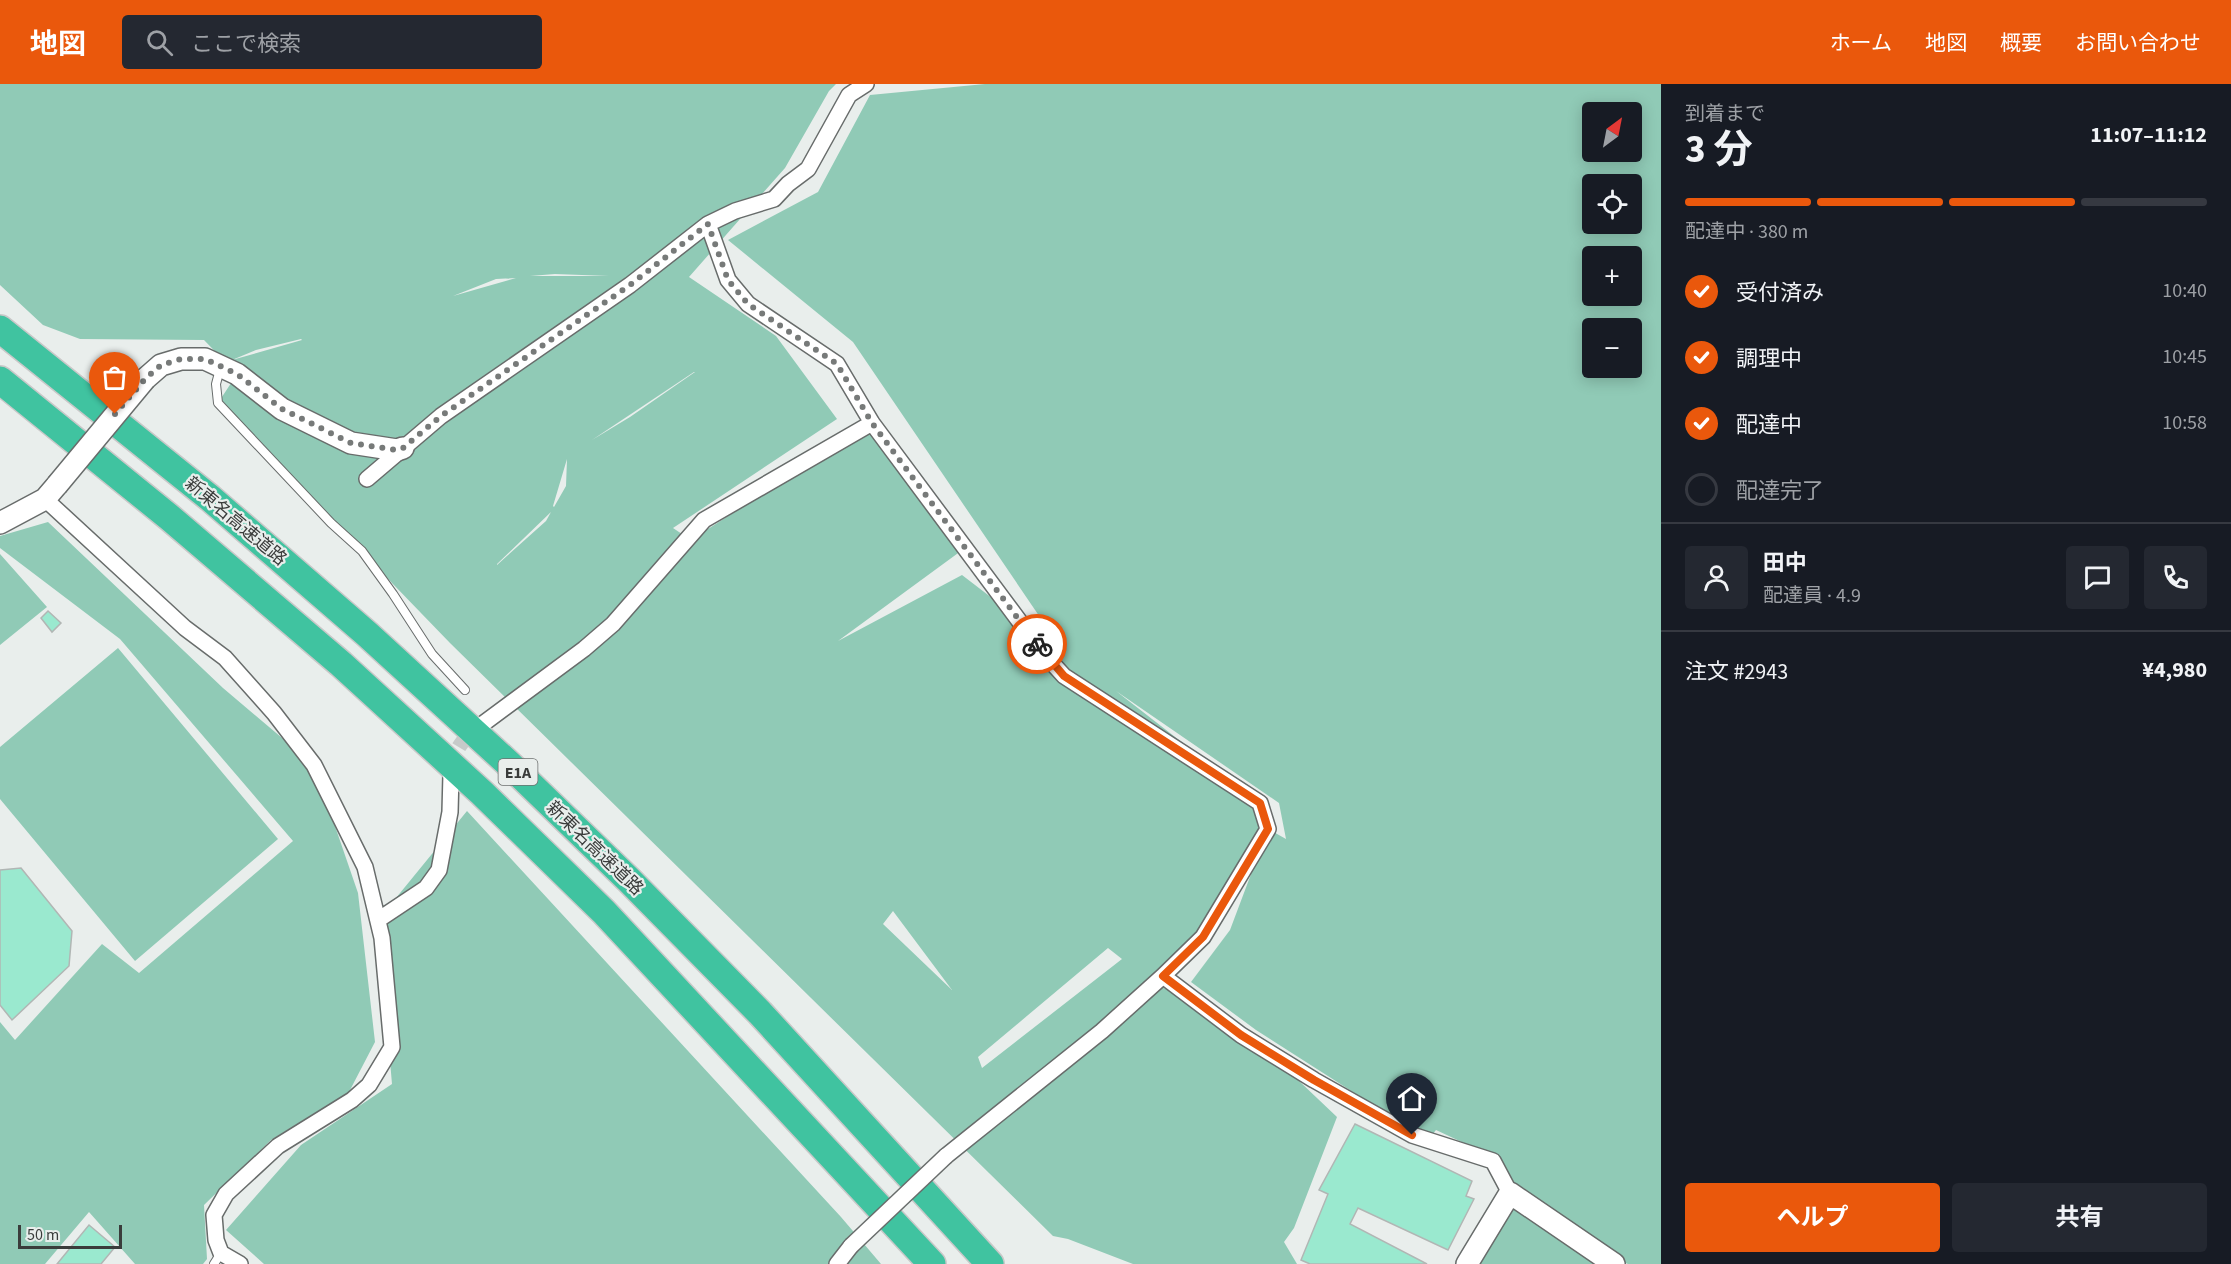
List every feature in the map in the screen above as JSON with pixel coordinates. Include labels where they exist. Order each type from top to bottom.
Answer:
[{"type":"highway","name":"新東名高速道路","points":[[0,329],[210,498],[367,634],[510,765],[629,880],[760,1013],[990,1264]]},
{"type":"highway","name":"E1A","points":[[0,380],[169,517],[341,664],[482,793],[604,912],[932,1264]]},
{"type":"street","points":[[367,479],[441,416],[630,285],[708,224],[735,211],[774,199],[788,184],[808,169],[849,95],[866,84]]},
{"type":"street","points":[[708,224],[728,280],[748,304],[837,364],[872,423],[1043,652],[1064,676],[1260,803],[1268,829],[1203,937],[1102,1031],[946,1156],[851,1246],[837,1264]]},
{"type":"street","points":[[0,524],[51,492],[145,379],[161,365],[181,359],[205,359],[221,365],[237,374],[282,409],[351,443],[397,450],[403,448]]},
{"type":"street","points":[[480,726],[584,650],[614,624],[704,520],[872,423]]},
{"type":"street","points":[[51,492],[185,628],[225,658],[274,713],[314,765],[365,867],[378,920],[382,938],[392,1047],[369,1085],[351,1100],[278,1146],[226,1194],[214,1215],[217,1258],[240,1264]]},
{"type":"street","points":[[378,920],[426,888],[440,870],[450,812],[451,774]]},
{"type":"street","points":[[1163,976],[1241,1035],[1314,1080],[1412,1135],[1493,1161],[1510,1193],[1614,1264]]},
{"type":"street","points":[[1467,1264],[1510,1193]]},
{"type":"lane","points":[[221,365],[216,384],[218,403],[331,524],[362,551],[432,654],[465,690]]},
{"type":"green space","points":[[0,84],[836,84],[829,91],[785,168],[689,277],[776,336],[837,419],[673,528],[691,540],[872,423],[965,548],[838,641],[962,575],[1065,654],[853,342],[728,240],[818,192],[870,95],[985,84],[1661,84],[1661,1264],[1628,1264],[1613,1258],[1507,1187],[1494,1157],[1436,1130],[1428,1140],[1256,1030],[1191,982],[1230,930],[1268,829],[1286,839],[1279,803],[1116,691],[1260,803],[1257,847],[1203,937],[1150,982],[1175,993],[1244,1045],[1298,1080],[1337,1117],[1294,1228],[1284,1242],[1297,1264],[1133,1264],[1068,1239],[1053,1236],[450,643],[218,403],[237,374],[204,340],[80,339],[43,325],[0,285]],"holes":[[[555,274],[609,276],[530,276]],[[516,278],[453,296],[496,279]],[[302,340],[232,360],[256,350]],[[694,372],[630,417],[592,440]],[[567,459],[566,486],[553,506]],[[551,512],[546,521],[497,564]],[[893,911],[952,990],[883,924]],[[1108,948],[1122,959],[982,1068],[978,1057]]]},
{"type":"green space","points":[[48,522],[223,688],[314,765],[358,893],[375,1042],[349,1092],[271,1140],[204,1205],[207,1259],[203,1264],[135,1264],[89,1212],[45,1264],[0,1264],[0,1022],[15,1040],[102,944],[139,973],[293,841],[120,639],[0,548],[0,536]]},
{"type":"green space","points":[[0,554],[47,607],[0,645]]},
{"type":"green space","points":[[118,648],[278,839],[135,961],[0,799],[0,747]]},
{"type":"green space","points":[[467,811],[841,1217],[881,1264],[264,1264],[226,1230],[301,1145],[392,1084],[378,920]]},
{"type":"green space","points":[[1513,1202],[1573,1249],[1613,1264],[1477,1264]]},
{"type":"building","points":[[48,611],[61,623],[52,632],[41,618]]},
{"type":"building","points":[[21,868],[72,931],[69,966],[12,1020],[0,1005],[0,870]]},
{"type":"building","points":[[1355,1124],[1472,1181],[1466,1196],[1474,1199],[1448,1250],[1358,1208],[1350,1224],[1427,1264],[1310,1264],[1301,1260],[1328,1194],[1319,1190]]},
{"type":"building","points":[[89,1225],[115,1247],[101,1264],[57,1264]]},
{"type":"tunnel","points":[[452,769],[460,746],[477,728]]},
{"type":"way so far","points":[[115,414],[145,379],[161,365],[181,359],[205,359],[237,374],[282,409],[351,443],[397,450],[403,448],[441,416],[630,285],[708,224],[728,280],[748,304],[837,364],[872,423],[1037,644]]},
{"type":"route","points":[[1037,644],[1064,676],[1260,803],[1268,829],[1203,937],[1163,976],[1241,1035],[1314,1080],[1412,1135]]}]
